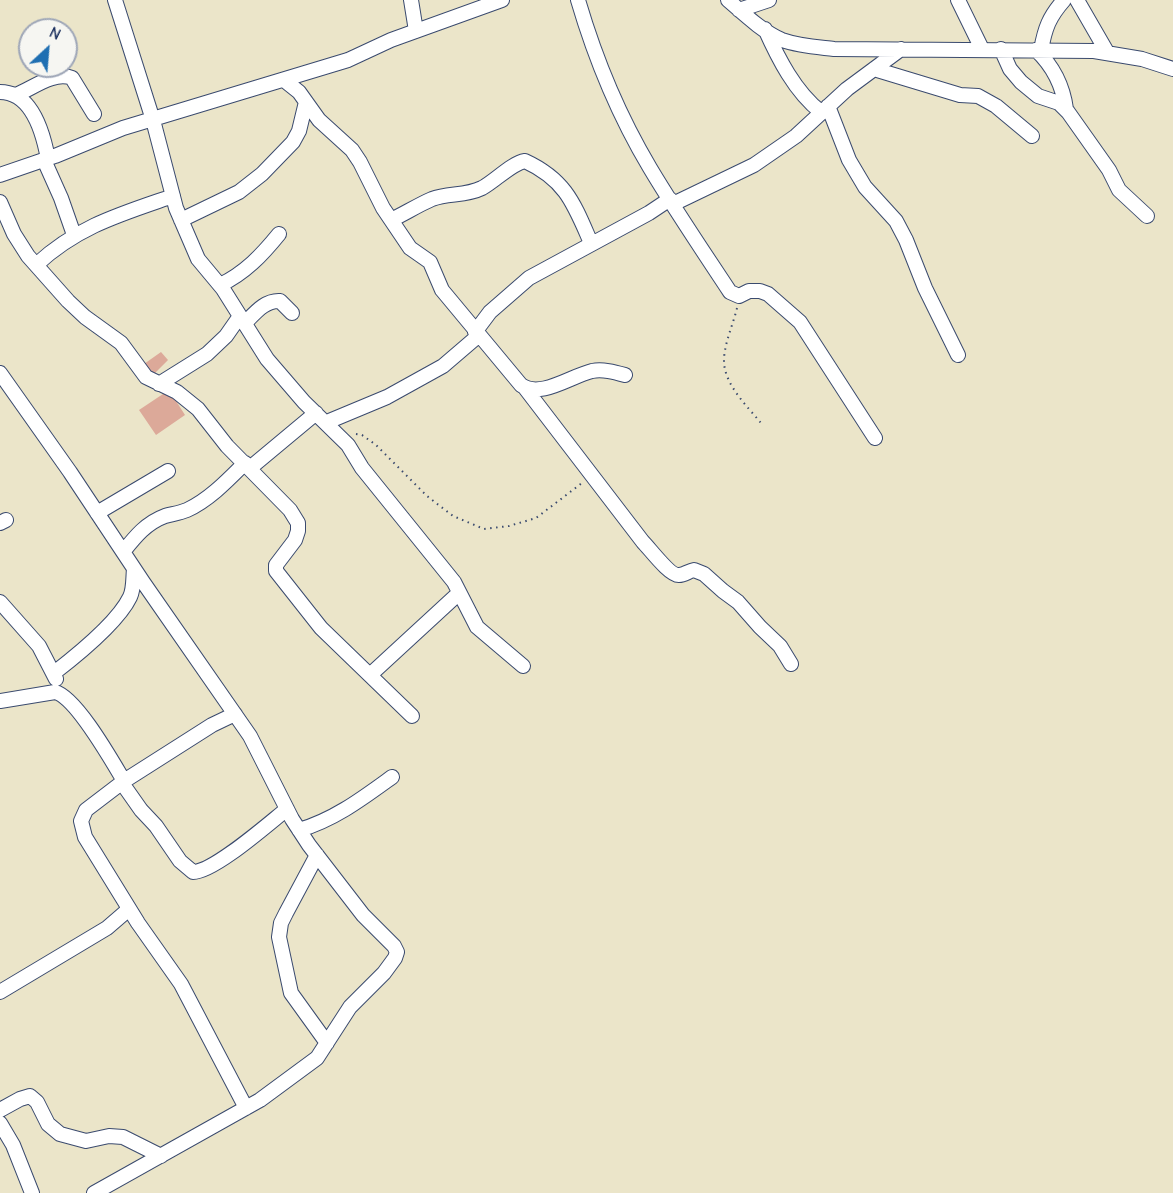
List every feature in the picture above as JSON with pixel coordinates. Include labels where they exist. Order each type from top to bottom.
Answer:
[{"type":"street","points":[[115,0],[153,120],[173,196],[198,259],[220,285],[267,359],[348,445],[362,468],[454,582],[477,627],[523,666]]},
{"type":"street","points":[[411,0],[416,31]]},
{"type":"street","points":[[0,175],[123,128],[348,60],[391,40],[485,3],[502,0]]},
{"type":"street","points":[[578,0],[598,58],[622,115],[650,168],[730,292],[740,296],[749,291],[768,294],[800,322],[875,438]]},
{"type":"street","points":[[728,0],[781,39],[810,46],[834,49],[1107,52],[1142,59],[1173,69]]},
{"type":"street","points":[[739,10],[769,0]]},
{"type":"street","points":[[958,0],[982,49]]},
{"type":"street","points":[[1039,50],[1049,18],[1064,0]]},
{"type":"street","points":[[1077,0],[1107,52]]},
{"type":"street","points":[[765,29],[785,68],[813,106],[824,109],[849,160],[866,187],[889,212],[901,230],[939,319],[958,355]]},
{"type":"street","points":[[123,552],[141,530],[151,522],[186,511],[201,502],[247,465],[321,418],[387,397],[443,366],[477,334],[490,312],[529,278],[671,201],[754,165],[796,136],[824,109],[901,49]]},
{"type":"street","points":[[1001,50],[1010,69],[1021,82],[1038,96],[1059,104],[1066,110],[1109,170],[1119,190],[1147,216]]},
{"type":"street","points":[[1039,50],[1052,66],[1065,99],[1066,110]]},
{"type":"street","points":[[874,69],[960,95],[978,96],[996,106],[1032,136]]},
{"type":"street","points":[[16,95],[57,76],[66,75],[72,78],[94,114]]},
{"type":"street","points":[[284,80],[299,92],[319,120],[352,150],[391,220],[410,248],[430,262],[442,290],[525,388],[643,542],[672,572],[679,576],[693,570],[704,574],[738,602],[780,646],[791,664]]},
{"type":"street","points":[[0,92],[16,95],[25,100],[31,109],[46,159],[74,235]]},
{"type":"street","points":[[181,220],[238,192],[262,174],[293,142],[306,102]]},
{"type":"street","points":[[391,220],[433,199],[466,194],[482,188],[515,164],[525,161],[561,185],[572,200],[591,243]]},
{"type":"street","points":[[36,265],[74,235],[108,219],[173,196]]},
{"type":"street","points":[[0,202],[14,234],[36,265],[85,317],[122,343],[146,377],[177,392],[198,409],[213,429],[290,510],[298,524],[298,531],[295,540],[276,565],[276,570],[321,628],[412,716]]},
{"type":"street","points":[[0,230],[14,234]]},
{"type":"street","points":[[220,285],[235,278],[249,267],[279,234]]},
{"type":"street","points":[[159,384],[207,354],[242,320],[261,308],[276,300],[292,313]]},
{"type":"street","points":[[525,388],[541,390],[593,371],[607,370],[625,375]]},
{"type":"street","points":[[0,373],[250,736],[299,830],[363,915],[394,946],[397,952],[384,973],[350,1007],[317,1058],[246,1108],[94,1193]]},
{"type":"street","points":[[97,513],[168,471]]},
{"type":"street","points":[[54,673],[115,618],[131,596],[134,569]]},
{"type":"street","points":[[370,675],[459,592]]},
{"type":"street","points":[[0,602],[39,646],[54,673],[62,694]]},
{"type":"street","points":[[0,701],[55,692],[70,700],[141,810],[156,826],[180,861],[193,872],[220,862],[287,808]]},
{"type":"street","points":[[235,714],[212,725],[123,782],[86,810],[81,821],[84,837],[129,909],[181,984],[246,1108]]},
{"type":"street","points":[[299,830],[319,824],[350,807],[392,777]]},
{"type":"street","points":[[317,855],[281,923],[279,937],[291,993],[327,1042]]},
{"type":"street","points":[[0,992],[107,928],[129,909]]},
{"type":"street","points":[[0,1110],[30,1096],[37,1102],[48,1124],[60,1134],[86,1142],[108,1136],[123,1137],[161,1156]]},
{"type":"street","points":[[0,1124],[13,1145],[32,1193]]},
{"type":"path","points":[[740,296],[724,358],[725,372],[735,391],[760,423]]},
{"type":"path","points":[[341,438],[355,433],[362,435],[427,496],[453,516],[484,529],[509,526],[536,518],[592,474]]},
{"type":"building","points":[[161,352],[168,360],[153,375],[144,364]]},
{"type":"building","points":[[169,390],[185,415],[156,435],[139,410]]}]
